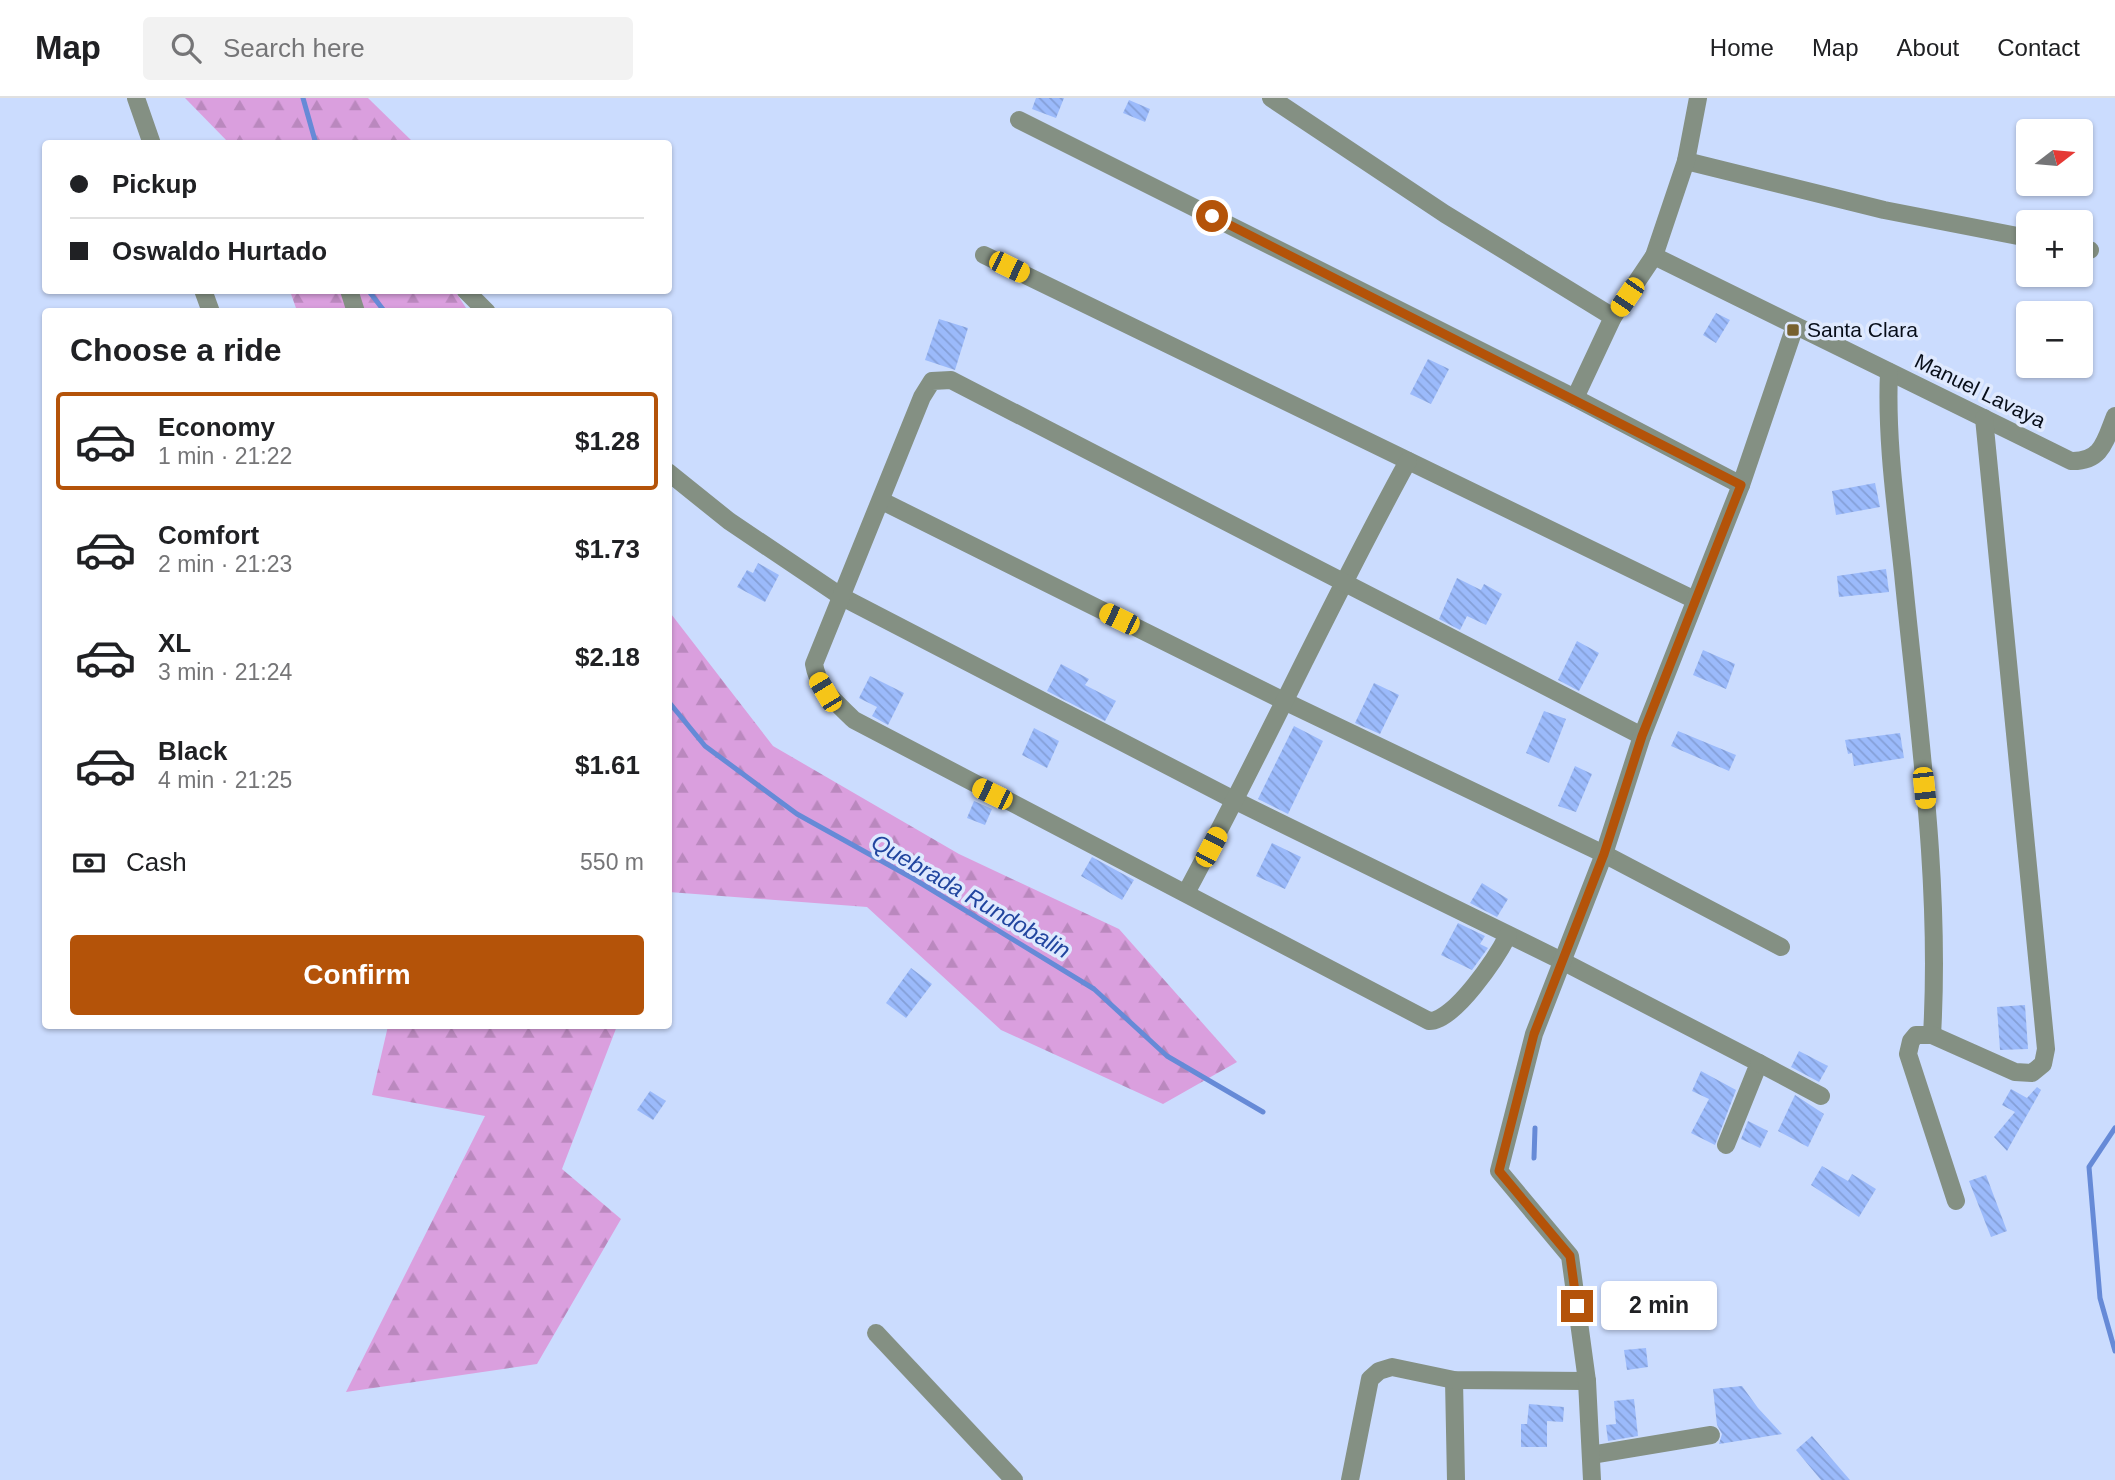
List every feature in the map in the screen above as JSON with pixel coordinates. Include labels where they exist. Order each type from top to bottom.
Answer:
[{"type":"street","points":[[136,98],[151,140]]},
{"type":"street","points":[[1272,98],[1445,214],[1613,317]]},
{"type":"street","points":[[1575,398],[1613,317],[1654,256],[1686,161],[1698,98]]},
{"type":"street","points":[[1019,120],[1575,398],[1741,485]]},
{"type":"street","points":[[1686,161],[1884,210],[2016,236]]},
{"type":"street","points":[[984,255],[1695,600]]},
{"type":"street","name":"Manuel Lavaya","points":[[1654,256],[2071,461],[2086,461],[2101,453],[2115,415]]},
{"type":"street","points":[[469,294],[483,308]]},
{"type":"street","points":[[1592,1480],[1587,1381],[1570,1256],[1499,1171],[1534,1034],[1604,854],[1642,736],[1741,485],[1795,326]]},
{"type":"street","points":[[1889,372],[1891,458],[1927,815],[1936,991],[1932,1035]]},
{"type":"street","points":[[1508,935],[1495,961],[1444,1018],[1429,1021],[854,720],[825,692],[816,676],[814,664],[922,397],[932,381],[951,380],[1642,736]]},
{"type":"street","points":[[1956,1201],[1908,1054],[1911,1041],[1916,1035],[1932,1035],[2015,1072],[2032,1073],[2043,1064],[2046,1049],[1984,418]]},
{"type":"street","points":[[1186,893],[1236,801],[1343,580],[1408,461]]},
{"type":"street","points":[[672,475],[729,521],[842,597],[1236,801],[1562,961],[1821,1097]]},
{"type":"street","points":[[882,501],[1284,701],[1604,854],[1781,947]]},
{"type":"street","points":[[1726,1145],[1759,1063]]},
{"type":"street","points":[[876,1333],[1014,1480]]},
{"type":"street","points":[[1349,1480],[1370,1379],[1379,1371],[1392,1367],[1454,1380],[1587,1381]]},
{"type":"street","points":[[1454,1380],[1455,1480]]},
{"type":"street","points":[[1591,1455],[1711,1435]]},
{"type":"green space","points":[[185,98],[368,98],[411,140],[226,140]]},
{"type":"green space","points":[[291,294],[457,294],[466,308],[296,308]]},
{"type":"green space","points":[[672,615],[773,746],[959,854],[1119,929],[1237,1062],[1163,1104],[1001,1030],[867,907],[672,892]]},
{"type":"green space","points":[[387,1029],[616,1029],[562,1169],[621,1219],[537,1364],[346,1392],[485,1116],[372,1095]]},
{"type":"building","points":[[1036,98],[1064,98],[1056,118],[1032,109]]},
{"type":"building","points":[[1129,100],[1150,109],[1145,122],[1123,113]]},
{"type":"building","points":[[1716,313],[1730,320],[1716,343],[1703,335]]},
{"type":"building","points":[[939,319],[968,328],[955,370],[925,360]]},
{"type":"building","points":[[1428,359],[1449,369],[1431,404],[1410,394]]},
{"type":"building","points":[[1875,483],[1880,507],[1836,515],[1832,491]]},
{"type":"building","points":[[758,563],[779,575],[765,602],[737,587],[747,570],[753,573]]},
{"type":"building","points":[[1886,569],[1889,592],[1839,597],[1837,576]]},
{"type":"building","points":[[1457,578],[1481,590],[1484,584],[1502,594],[1486,625],[1467,616],[1460,630],[1439,619]]},
{"type":"building","points":[[1577,641],[1599,653],[1579,691],[1558,680]]},
{"type":"building","points":[[1703,650],[1735,664],[1726,689],[1693,675]]},
{"type":"building","points":[[1061,664],[1089,679],[1085,685],[1116,701],[1105,721],[1047,691]]},
{"type":"building","points":[[870,676],[904,693],[888,725],[872,716],[877,707],[859,698]]},
{"type":"building","points":[[1374,683],[1399,695],[1380,734],[1355,723]]},
{"type":"building","points":[[1544,711],[1566,719],[1549,763],[1526,753]]},
{"type":"building","points":[[1294,726],[1323,741],[1288,814],[1258,799]]},
{"type":"building","points":[[1034,728],[1059,741],[1047,768],[1022,755]]},
{"type":"building","points":[[1678,731],[1736,755],[1729,771],[1671,746]]},
{"type":"building","points":[[1900,733],[1904,758],[1854,766],[1852,753],[1848,754],[1845,740]]},
{"type":"building","points":[[1575,766],[1592,774],[1576,812],[1558,806]]},
{"type":"building","points":[[974,801],[992,809],[985,825],[967,818]]},
{"type":"building","points":[[1272,843],[1301,857],[1285,889],[1256,876]]},
{"type":"building","points":[[1092,857],[1134,880],[1122,900],[1081,876]]},
{"type":"building","points":[[1482,883],[1508,899],[1497,917],[1470,903]]},
{"type":"building","points":[[1458,923],[1485,936],[1480,944],[1488,948],[1472,970],[1441,955]]},
{"type":"building","points":[[911,968],[932,984],[906,1018],[886,1003]]},
{"type":"building","points":[[2025,1005],[2028,1049],[2000,1050],[1997,1007]]},
{"type":"building","points":[[1799,1051],[1828,1066],[1819,1082],[1791,1067]]},
{"type":"building","points":[[1701,1071],[1736,1090],[1715,1145],[1691,1133],[1709,1099],[1692,1091]]},
{"type":"building","points":[[2037,1087],[2041,1090],[2007,1151],[1994,1137],[2015,1112],[2002,1105],[2011,1089],[2027,1098]]},
{"type":"building","points":[[650,1091],[666,1101],[653,1120],[637,1110]]},
{"type":"building","points":[[1795,1095],[1824,1114],[1808,1147],[1778,1131]]},
{"type":"building","points":[[1748,1121],[1768,1131],[1760,1148],[1741,1139]]},
{"type":"building","points":[[1822,1166],[1848,1181],[1852,1174],[1876,1189],[1859,1217],[1811,1185]]},
{"type":"building","points":[[1986,1175],[2007,1231],[1991,1237],[1969,1181]]},
{"type":"building","points":[[1646,1348],[1648,1367],[1627,1370],[1624,1350]]},
{"type":"building","points":[[1742,1386],[1782,1434],[1719,1444],[1722,1434],[1717,1425],[1713,1389]]},
{"type":"building","points":[[1634,1399],[1638,1436],[1608,1441],[1606,1425],[1616,1424],[1614,1401]]},
{"type":"building","points":[[1529,1404],[1564,1407],[1563,1422],[1547,1421],[1547,1447],[1521,1447],[1521,1424],[1527,1424]]},
{"type":"building","points":[[1812,1436],[1850,1480],[1821,1480],[1796,1450]]},
{"type":"waterway","name":"Quebrada Rundobalin","points":[[303,98],[315,140]]},
{"type":"waterway","name":"Quebrada Rundobalin","points":[[371,294],[382,308]]},
{"type":"waterway","name":"Quebrada Rundobalin","points":[[672,706],[705,746],[797,814],[914,879],[1094,989],[1167,1056],[1263,1112]]},
{"type":"waterway","points":[[1534,1158],[1535,1128]]},
{"type":"waterway","points":[[2115,1128],[2089,1167],[2100,1298],[2115,1351]]},
{"type":"place","name":"Santa Clara","points":[[1793,330]]},
{"type":"route","points":[[1212,216],[1575,398],[1741,485],[1642,736],[1604,854],[1534,1034],[1499,1171],[1570,1256],[1577,1306]]}]
